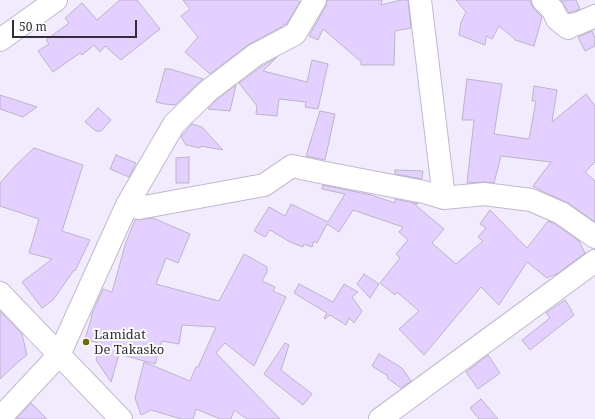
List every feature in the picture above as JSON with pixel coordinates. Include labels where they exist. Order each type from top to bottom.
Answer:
[{"type":"street","points":[[0,40],[56,0]]},
{"type":"street","points":[[0,418],[59,355],[127,205],[174,124],[208,91],[254,55],[295,34],[315,0]]},
{"type":"street","points":[[420,0],[444,198]]},
{"type":"street","points":[[543,0],[553,10],[557,19],[568,28],[570,25],[577,24],[595,16]]},
{"type":"street","points":[[127,205],[139,208],[264,185],[292,166],[424,192],[444,198],[484,194],[532,200],[561,213],[595,237]]},
{"type":"street","points":[[380,419],[595,261]]},
{"type":"street","points":[[0,293],[121,419]]},
{"type":"building","points":[[120,0],[137,0],[160,29],[121,60],[105,46],[100,52],[94,45],[82,55],[80,53],[53,72],[38,51],[49,44],[46,40],[69,23],[65,18],[82,3],[97,20]]},
{"type":"building","points":[[183,0],[297,0],[300,2],[286,25],[284,24],[283,26],[248,45],[210,74],[185,52],[198,37],[181,16],[190,9]]},
{"type":"building","points":[[327,0],[382,0],[381,5],[401,0],[408,0],[411,28],[395,31],[394,65],[361,65],[361,60],[359,60],[323,29],[318,40],[309,36],[326,6]]},
{"type":"building","points":[[456,0],[531,0],[531,4],[534,9],[542,17],[534,46],[515,40],[499,26],[492,39],[486,36],[485,45],[459,35],[461,22],[466,12]]},
{"type":"building","points":[[561,0],[576,0],[580,9],[569,13]]},
{"type":"building","points":[[592,31],[595,38],[595,46],[585,51],[578,37]]},
{"type":"building","points":[[277,57],[263,71],[307,82],[312,60],[328,64],[318,109],[305,107],[306,102],[279,99],[277,116],[256,114],[257,106],[239,83]]},
{"type":"building","points":[[165,69],[170,69],[203,79],[175,105],[156,102]]},
{"type":"building","points":[[467,79],[502,84],[494,134],[529,139],[536,101],[532,101],[534,86],[557,90],[552,122],[586,94],[595,106],[595,162],[585,172],[595,181],[595,222],[568,203],[533,186],[551,162],[501,156],[494,183],[467,183],[474,120],[462,120]]},
{"type":"building","points":[[236,85],[230,111],[208,109],[216,100]]},
{"type":"building","points":[[0,95],[37,107],[23,117],[0,109]]},
{"type":"building","points":[[98,108],[111,120],[101,131],[96,131],[85,122]]},
{"type":"building","points":[[320,111],[335,114],[325,160],[306,156]]},
{"type":"building","points":[[192,124],[202,127],[223,150],[186,145],[181,137]]},
{"type":"building","points":[[34,148],[83,165],[62,231],[90,240],[75,271],[74,270],[53,300],[42,308],[22,282],[52,259],[29,253],[39,219],[0,206],[0,183]]},
{"type":"building","points":[[116,155],[136,163],[129,177],[110,169]]},
{"type":"building","points":[[189,157],[189,183],[176,183],[176,158]]},
{"type":"building","points":[[395,170],[423,171],[422,179],[395,174]]},
{"type":"building","points":[[323,185],[371,195],[395,203],[395,199],[418,204],[413,203],[444,229],[432,243],[456,264],[483,241],[478,237],[486,228],[480,224],[490,210],[527,248],[548,221],[555,224],[579,241],[585,253],[558,273],[547,278],[527,262],[499,305],[481,287],[424,355],[399,329],[419,311],[397,292],[395,295],[380,283],[400,258],[396,254],[408,240],[399,232],[403,227],[353,210],[339,232],[327,224],[317,243],[314,241],[312,247],[304,244],[303,247],[290,242],[270,230],[265,237],[254,231],[269,207],[285,216],[291,204],[328,222],[345,194],[322,189]]},
{"type":"building","points":[[153,218],[190,234],[178,263],[166,258],[156,284],[219,301],[244,254],[267,267],[267,272],[262,281],[275,287],[273,291],[286,297],[254,366],[225,343],[216,353],[280,419],[247,419],[234,410],[231,419],[220,419],[196,409],[193,419],[181,419],[151,410],[141,415],[135,398],[144,362],[190,381],[216,327],[182,325],[179,344],[162,341],[155,364],[119,354],[111,382],[96,360],[101,344],[85,339],[91,316],[103,289],[112,292],[126,242],[135,220]]},
{"type":"building","points":[[364,274],[379,284],[370,298],[357,284]]},
{"type":"building","points":[[299,284],[333,302],[344,284],[358,292],[352,297],[362,311],[354,323],[349,318],[346,325],[330,315],[325,319],[324,318],[327,313],[294,293]]},
{"type":"building","points":[[565,300],[574,315],[530,350],[522,340],[550,318],[546,313]]},
{"type":"building","points":[[0,311],[22,334],[27,355],[0,379]]},
{"type":"building","points":[[285,343],[289,345],[281,370],[312,394],[303,405],[264,374]]},
{"type":"building","points":[[379,354],[402,368],[411,381],[401,388],[387,378],[388,376],[372,366]]},
{"type":"building","points":[[488,355],[500,373],[478,389],[466,372]]},
{"type":"building","points":[[481,399],[498,419],[479,419],[470,408]]},
{"type":"building","points":[[31,403],[47,419],[16,419]]},
{"type":"place","name":"Lamidat De Takasko","points":[[86,342]]}]
